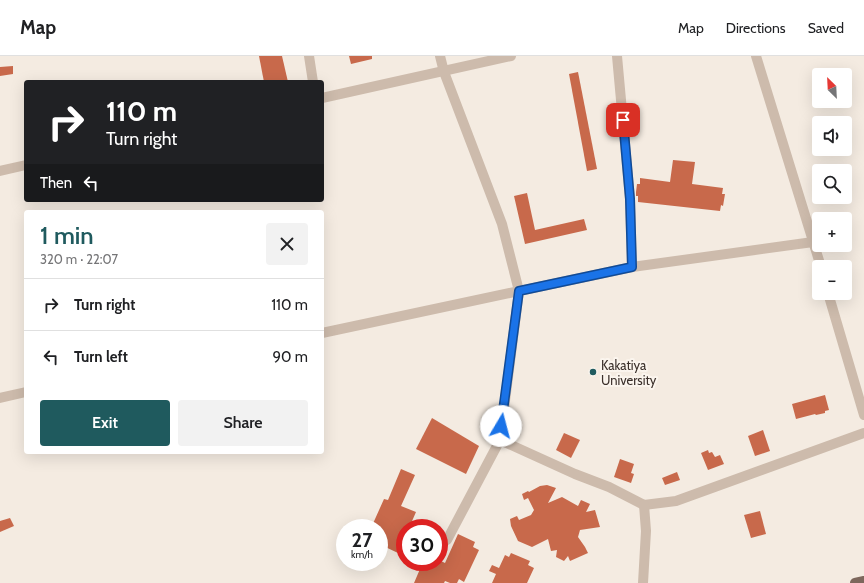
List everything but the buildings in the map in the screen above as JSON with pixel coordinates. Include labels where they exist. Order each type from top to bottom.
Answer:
[{"type":"main road","points":[[855,583],[864,581]]},
{"type":"street","points":[[309,56],[313,80]]},
{"type":"street","points":[[440,56],[444,72],[502,224],[519,291],[500,440],[448,538]]},
{"type":"street","points":[[324,98],[511,56]]},
{"type":"street","points":[[618,56],[630,199],[632,267]]},
{"type":"street","points":[[756,56],[812,239]]},
{"type":"street","points":[[0,170],[24,165]]},
{"type":"street","points":[[324,333],[632,267],[812,242]]},
{"type":"street","points":[[830,300],[864,414]]},
{"type":"street","points":[[0,398],[24,392]]},
{"type":"street","points":[[500,440],[575,474],[609,487],[644,505],[676,502],[864,433]]},
{"type":"street","points":[[643,583],[646,531],[644,505]]},
{"type":"place","name":"Kakatiya University","points":[[593,372]]},
{"type":"route","points":[[501,426],[519,291],[632,267],[630,199],[623,120]]}]
